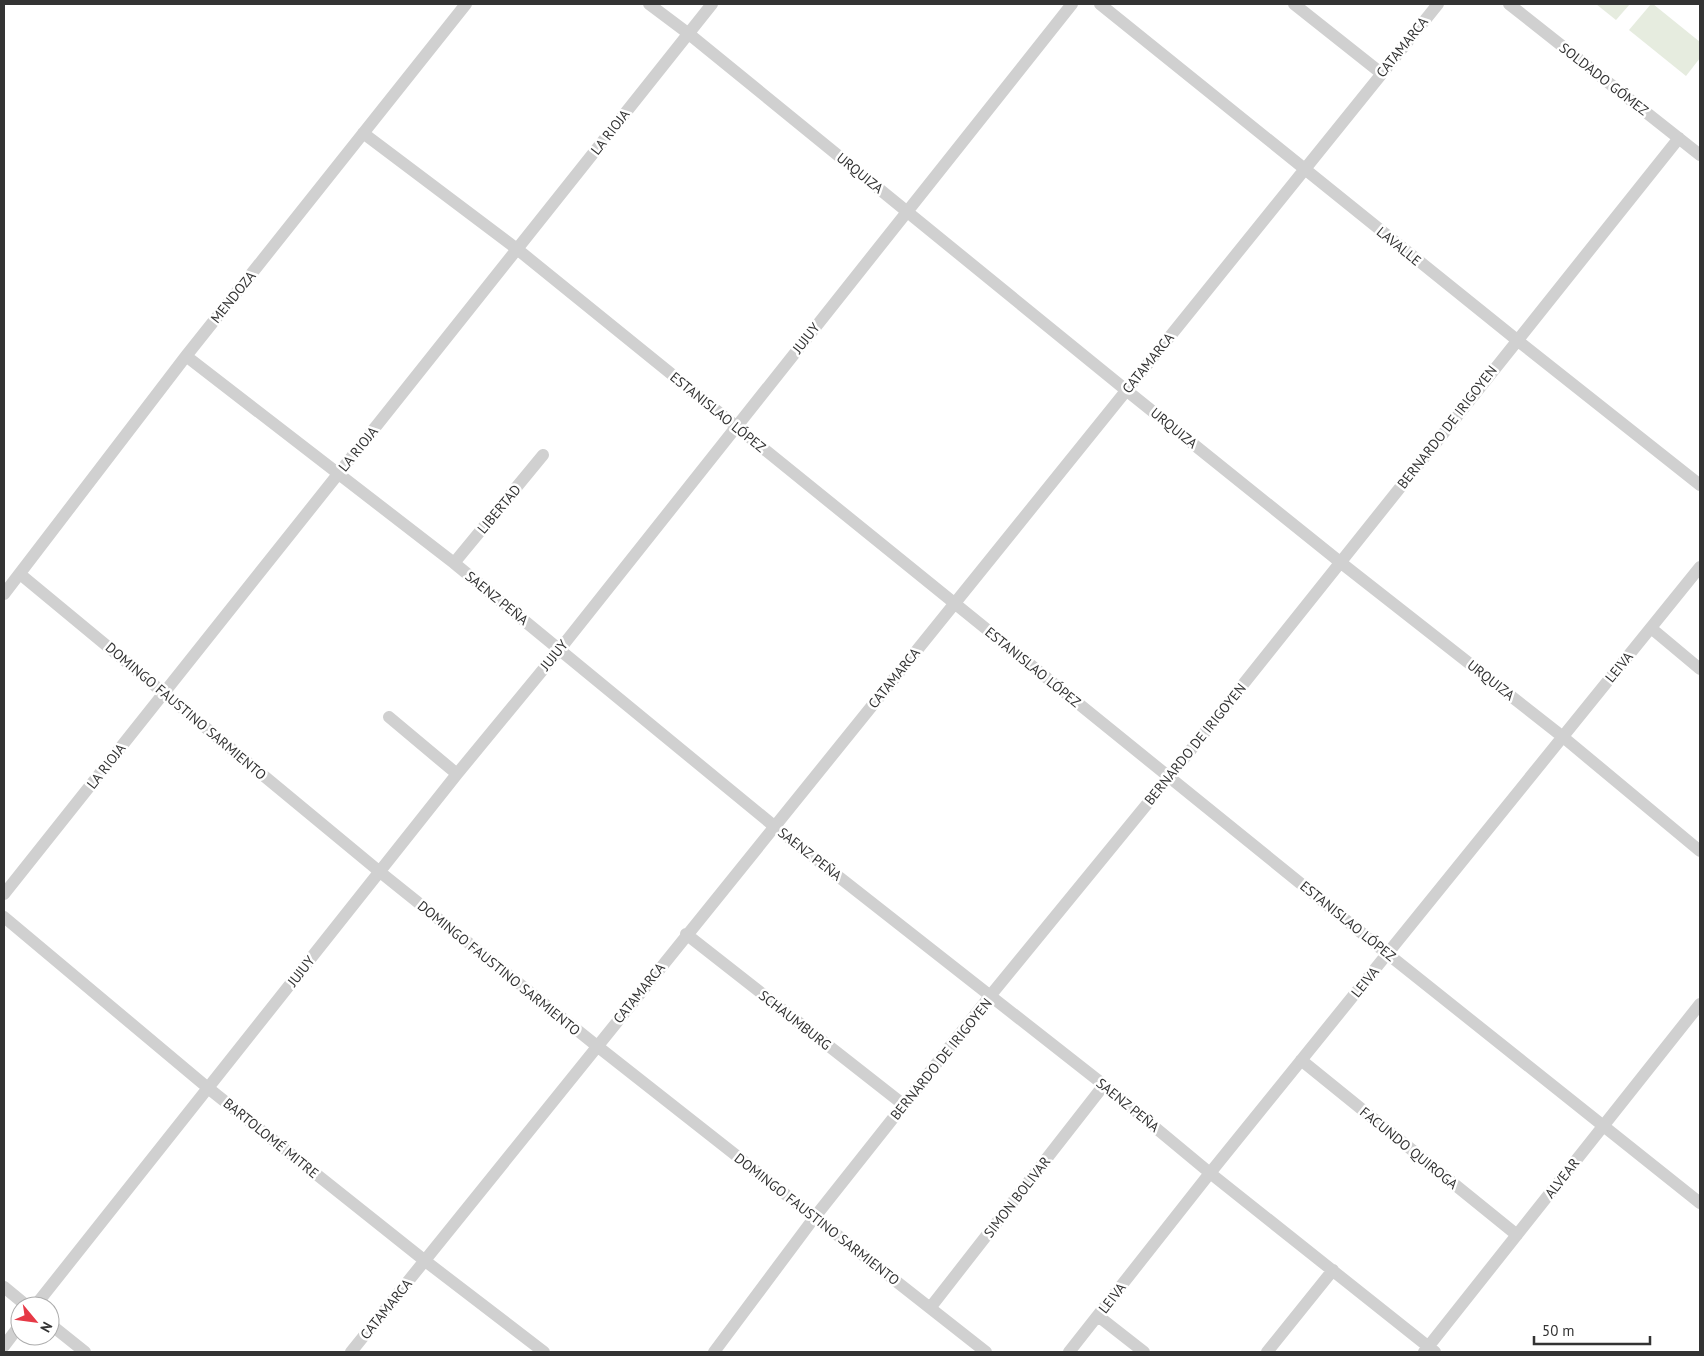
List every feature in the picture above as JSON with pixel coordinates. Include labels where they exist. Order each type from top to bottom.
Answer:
[{"type":"street","name":"MENDOZA","points":[[4,594],[186,356],[466,4]]},
{"type":"street","name":"URQUIZA","points":[[649,4],[1340,562],[1563,737],[1700,851]]},
{"type":"street","name":"LA RIOJA","points":[[4,894],[712,4]]},
{"type":"street","name":"JUJUY","points":[[43,1296],[1072,4]]},
{"type":"street","name":"LAVALLE","points":[[1100,4],[1516,340],[1700,485]]},
{"type":"street","points":[[1294,4],[1381,73]]},
{"type":"street","name":"CATAMARCA","points":[[350,1352],[1438,4]]},
{"type":"street","name":"SOLDADO GÓMEZ","points":[[1509,4],[1700,154]]},
{"type":"street","name":"ESTANISLAO LÓPEZ","points":[[363,133],[517,250],[954,604],[1700,1203]]},
{"type":"street","name":"BERNARDO DE IRIGOYEN","points":[[714,1352],[814,1218],[990,996],[1170,776],[1679,138]]},
{"type":"street","name":"SAENZ PEÑA","points":[[186,356],[454,563],[774,826],[1104,1085],[1429,1350]]},
{"type":"street","name":"LIBERTAD","points":[[454,563],[543,456]]},
{"type":"street","name":"LEIVA","points":[[1069,1352],[1210,1172],[1700,567]]},
{"type":"street","name":"DOMINGO FAUSTINO SARMIENTO","points":[[20,574],[380,872],[814,1218],[986,1352]]},
{"type":"street","points":[[1651,628],[1700,669]]},
{"type":"street","points":[[389,716],[457,774]]},
{"type":"street","name":"BARTOLOMÉ MITRE","points":[[4,917],[208,1088],[424,1260],[544,1352]]},
{"type":"street","name":"SCHAUMBURG","points":[[686,934],[904,1105]]},
{"type":"street","name":"ALVEAR","points":[[1429,1350],[1517,1235],[1700,1004]]},
{"type":"street","name":"FACUNDO QUIROGA","points":[[1301,1060],[1517,1235]]},
{"type":"street","name":"SIMON BOLIVAR","points":[[930,1308],[1104,1085]]},
{"type":"street","points":[[1267,1352],[1333,1270]]},
{"type":"street","points":[[4,1287],[15,1296]]},
{"type":"street","points":[[1098,1316],[1144,1352]]},
{"type":"street","points":[[60,1332],[85,1352]]},
{"type":"shaded area","points":[[1596,4],[1630,4],[1616,20]]},
{"type":"shaded area","points":[[1651,4],[1700,42],[1700,58],[1686,76],[1629,30]]}]
